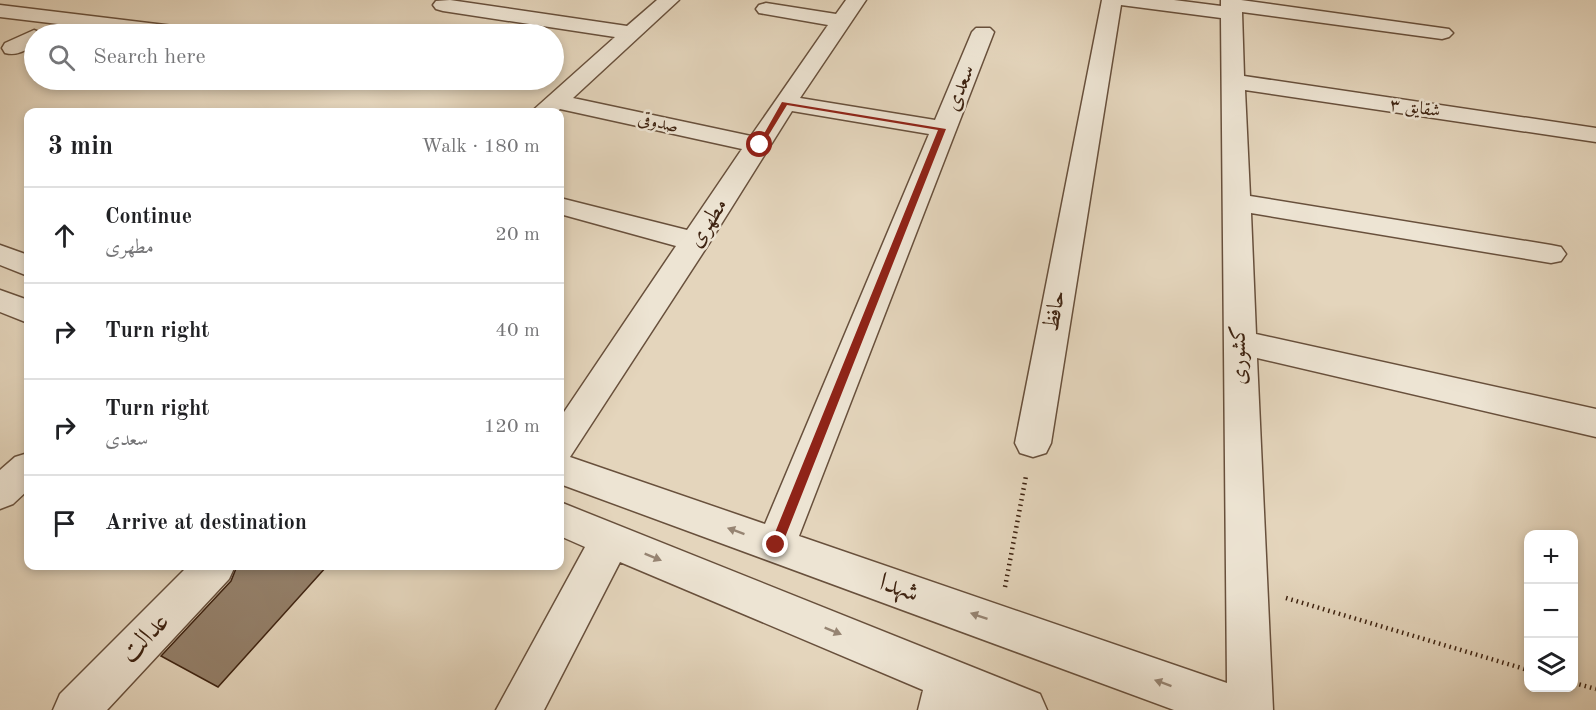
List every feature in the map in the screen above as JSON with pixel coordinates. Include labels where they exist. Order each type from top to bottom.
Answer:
[{"type":"street","points":[[549,107],[669,0]]},
{"type":"street","name":"حافظ","points":[[1033,443],[1112,0]]},
{"type":"street","points":[[1125,0],[1231,6],[1442,33]]},
{"type":"street","points":[[443,5],[632,33]]},
{"type":"street","name":"کشوری","points":[[1231,6],[1250,710]]},
{"type":"street","points":[[766,9],[849,10]]},
{"type":"street","name":"مطهری","points":[[564,440],[760,145],[785,103],[849,10]]},
{"type":"street","points":[[0,11],[107,24]]},
{"type":"street","points":[[56,24],[65,19]]},
{"type":"street","name":"سعدی","points":[[776,545],[982,32]]},
{"type":"street","points":[[13,48],[24,42]]},
{"type":"street","name":"شقایق ۳","points":[[1233,81],[1596,135]]},
{"type":"street","points":[[785,103],[943,129]]},
{"type":"street","name":"صدوقی","points":[[564,110],[760,145]]},
{"type":"street","points":[[1236,202],[1551,254]]},
{"type":"street","points":[[564,207],[696,242]]},
{"type":"street","points":[[0,254],[24,264]]},
{"type":"street","points":[[1239,342],[1596,423]]},
{"type":"street","name":"شهدا","points":[[564,470],[998,623],[1237,710]]},
{"type":"street","points":[[0,493],[24,472]]},
{"type":"street","points":[[564,521],[611,539],[945,694],[1024,710]]},
{"type":"street","points":[[519,710],[611,539]]},
{"type":"street","name":"عدالت","points":[[76,710],[211,570]]},
{"type":"path","points":[[998,623],[1033,443]]},
{"type":"path","points":[[1245,586],[1524,669]]},
{"type":"path","points":[[1578,684],[1596,689]]},
{"type":"building","points":[[235,570],[323,570],[218,687],[161,656],[231,581]]},
{"type":"route","points":[[760,145],[785,103],[943,129],[776,545]]}]
